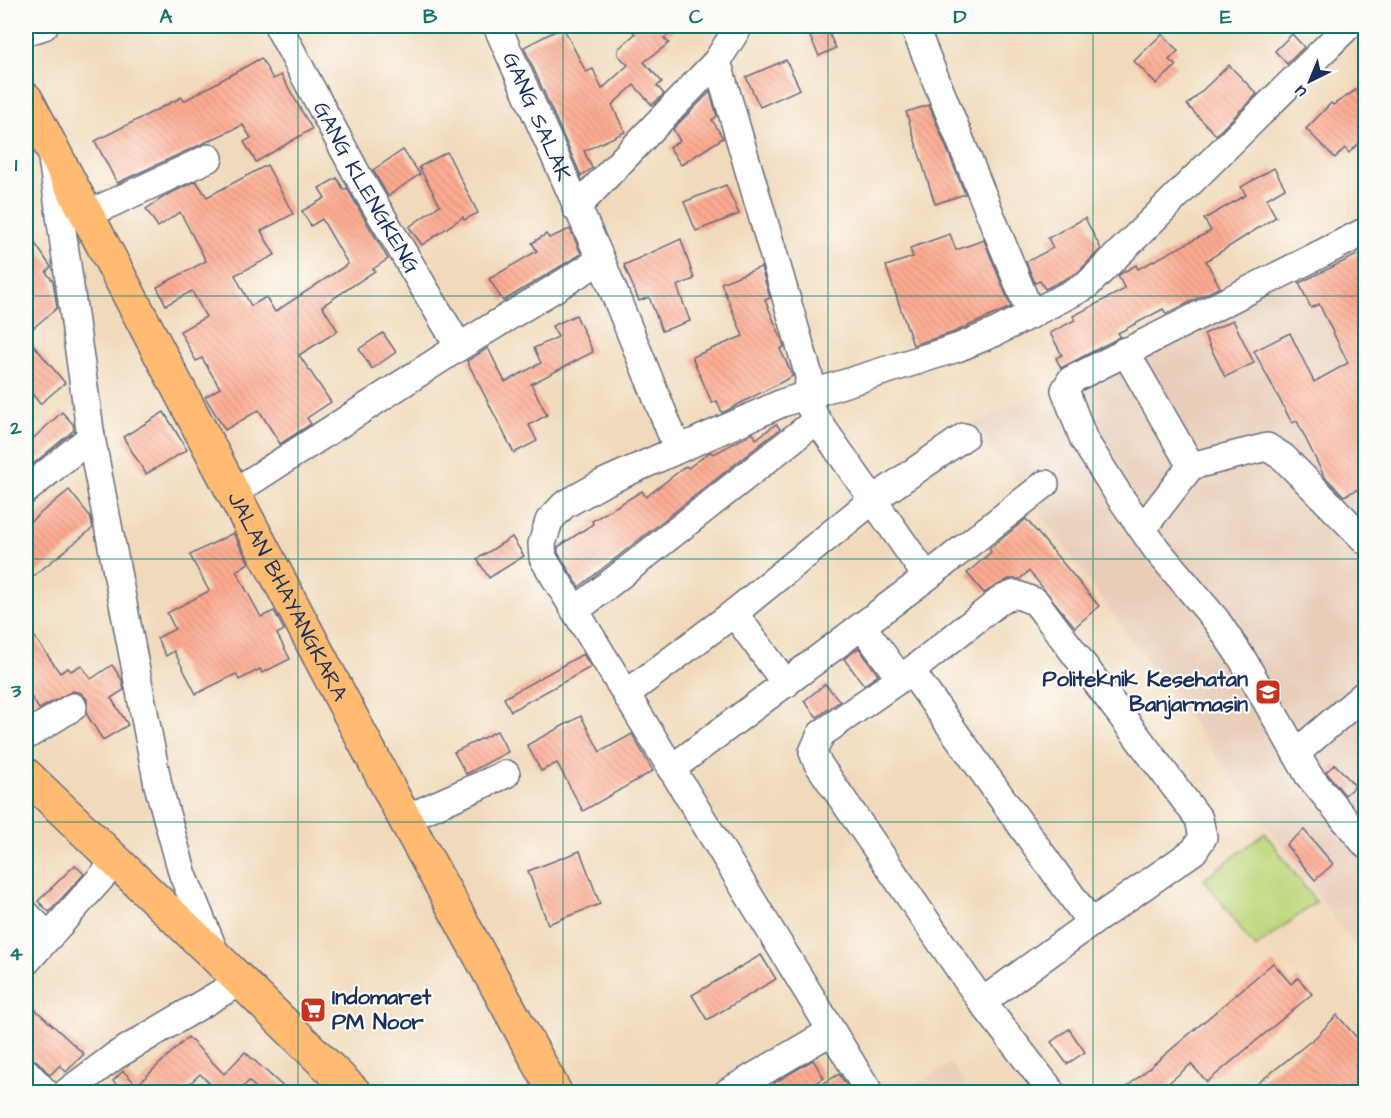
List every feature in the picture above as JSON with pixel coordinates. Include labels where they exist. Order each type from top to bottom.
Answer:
[{"type":"main road","name":"JALAN BHAYANGKARA","points":[[26,99],[405,819],[555,1092]]},
{"type":"main road","points":[[26,775],[354,1092]]},
{"type":"street","points":[[26,32],[44,26]]},
{"type":"street","name":"GANG KLENGKENG","points":[[278,26],[357,176],[459,347]]},
{"type":"street","name":"GANG SALAK","points":[[497,26],[600,260],[677,448]]},
{"type":"street","points":[[914,26],[1031,315]]},
{"type":"street","points":[[869,1092],[830,1032],[543,558],[542,544],[546,525],[564,506],[603,483],[677,448],[810,394],[957,348],[1031,315],[1086,286],[1348,26]]},
{"type":"street","points":[[576,208],[717,61],[736,27]]},
{"type":"street","points":[[717,61],[809,376],[808,403],[817,420],[927,577]]},
{"type":"street","points":[[50,147],[91,436],[158,785],[183,875],[216,957]]},
{"type":"street","points":[[86,215],[209,158]]},
{"type":"street","points":[[1365,231],[1125,351],[1071,380],[1065,390],[1084,440],[1171,567],[1195,591],[1243,660],[1296,753],[1325,797],[1365,845]]},
{"type":"street","points":[[68,268],[80,249],[90,246],[112,265]]},
{"type":"street","points":[[233,493],[459,347],[600,260]]},
{"type":"street","points":[[1125,351],[1191,466]]},
{"type":"street","points":[[575,611],[817,420]]},
{"type":"street","points":[[26,490],[91,436]]},
{"type":"street","points":[[626,694],[734,613],[874,499],[964,437]]},
{"type":"street","points":[[1143,528],[1191,466],[1268,447],[1283,457],[1365,541]]},
{"type":"street","points":[[670,769],[927,577],[1045,484]]},
{"type":"street","points":[[982,1002],[1194,851],[1203,837],[1199,819],[1036,602],[1015,594],[1002,598],[905,674],[821,734],[813,752],[817,762],[982,1002],[1052,1092]]},
{"type":"street","points":[[734,613],[786,684]]},
{"type":"street","points":[[861,626],[905,674],[1091,923]]},
{"type":"street","points":[[1296,753],[1365,693]]},
{"type":"street","points":[[26,736],[73,706]]},
{"type":"street","points":[[405,819],[506,774]]},
{"type":"street","points":[[26,962],[116,861]]},
{"type":"street","points":[[148,893],[164,893],[183,875]]},
{"type":"street","points":[[26,914],[49,937]]},
{"type":"street","points":[[67,1092],[115,1056],[241,981]]},
{"type":"street","points":[[728,1092],[830,1032]]},
{"type":"street","points":[[26,1072],[45,1092]]},
{"type":"shaded area","name":"Politeknik Kesehatan Banjarmasin","points":[[1365,236],[1365,960],[974,423],[1053,388]]},
{"type":"shaded area","points":[[951,1063],[970,1092],[904,1092]]},
{"type":"green space","points":[[1265,833],[1316,902],[1255,948],[1204,879]]},
{"type":"building","points":[[628,26],[681,26],[664,38],[669,43],[644,62],[662,82],[657,86],[664,94],[652,105],[634,85],[612,105],[625,132],[584,151],[592,168],[581,176],[524,47],[563,27],[586,72],[593,69],[602,89],[628,65],[618,55],[618,49],[635,34]]},
{"type":"building","points":[[805,26],[825,26],[836,48],[819,56]]},
{"type":"building","points":[[1162,34],[1178,51],[1169,60],[1176,66],[1156,84],[1134,61]]},
{"type":"building","points":[[1292,34],[1304,47],[1287,64],[1275,51]]},
{"type":"building","points":[[261,58],[273,79],[281,75],[312,129],[256,162],[244,142],[251,138],[243,125],[117,183],[95,141],[182,97],[184,101]]},
{"type":"building","points":[[786,60],[800,89],[760,107],[746,77]]},
{"type":"building","points":[[1229,65],[1257,94],[1216,135],[1187,105]]},
{"type":"building","points":[[1365,84],[1365,137],[1349,153],[1345,148],[1335,158],[1306,129],[1331,103],[1333,105]]},
{"type":"building","points":[[710,92],[717,116],[712,120],[723,138],[681,165],[669,147],[680,141],[673,129]]},
{"type":"building","points":[[929,105],[965,194],[935,204],[906,112]]},
{"type":"building","points":[[403,150],[420,174],[388,196],[373,170]]},
{"type":"building","points":[[447,152],[478,213],[464,220],[463,217],[422,245],[409,227],[440,205],[419,167]]},
{"type":"building","points":[[267,165],[293,214],[261,231],[275,255],[235,275],[251,306],[266,297],[275,312],[348,264],[322,219],[311,226],[302,211],[325,198],[319,188],[337,178],[344,190],[347,188],[388,259],[373,269],[375,271],[322,306],[338,331],[299,355],[331,402],[307,418],[311,424],[280,444],[259,410],[225,430],[205,397],[220,388],[202,358],[196,361],[180,331],[206,317],[192,291],[166,305],[157,287],[206,261],[180,212],[158,227],[146,209],[167,195],[196,181],[207,197]]},
{"type":"building","points":[[1274,168],[1285,188],[1266,199],[1276,217],[1206,261],[1220,287],[1166,314],[1163,309],[1118,333],[1120,336],[1113,341],[1061,368],[1056,358],[1062,355],[1050,333],[1075,320],[1073,316],[1125,289],[1118,276],[1122,273],[1136,265],[1138,269],[1211,231],[1204,219],[1246,195],[1241,187]]},
{"type":"building","points":[[726,185],[739,214],[696,231],[684,202]]},
{"type":"building","points":[[1085,218],[1101,249],[1077,273],[1045,289],[1040,281],[1035,283],[1026,262],[1053,248],[1048,238]]},
{"type":"building","points":[[570,229],[581,254],[503,301],[489,279],[537,251],[532,243],[546,234],[549,238]]},
{"type":"building","points":[[26,230],[51,267],[46,272],[53,281],[57,308],[26,334]]},
{"type":"building","points":[[950,234],[956,250],[984,240],[1011,307],[952,333],[913,345],[886,266],[913,257],[910,248]]},
{"type":"building","points":[[681,239],[694,279],[677,286],[690,321],[662,331],[649,297],[639,301],[624,265]]},
{"type":"building","points":[[1365,251],[1365,387],[1358,391],[1365,407],[1365,486],[1344,496],[1324,476],[1297,421],[1292,423],[1254,351],[1290,333],[1314,382],[1348,363],[1319,304],[1311,308],[1299,283]]},
{"type":"building","points":[[761,267],[770,298],[765,300],[782,340],[784,347],[780,349],[793,376],[722,413],[717,401],[712,403],[692,357],[743,336],[721,283]]},
{"type":"building","points":[[576,315],[593,352],[531,384],[547,415],[529,425],[537,441],[514,453],[467,361],[488,348],[505,382],[541,363],[534,348],[558,337],[552,326]]},
{"type":"building","points":[[1233,320],[1254,363],[1225,377],[1204,334]]},
{"type":"building","points":[[383,333],[396,352],[372,369],[359,349]]},
{"type":"building","points":[[26,336],[65,383],[40,404],[26,386]]},
{"type":"building","points":[[62,412],[73,424],[74,430],[26,470],[26,445]]},
{"type":"building","points":[[164,412],[187,450],[146,474],[123,437]]},
{"type":"building","points":[[776,424],[780,429],[579,587],[558,553],[558,547],[593,524],[592,521],[642,491],[646,497],[686,466],[688,468],[710,452],[714,454],[753,433],[756,439]]},
{"type":"building","points":[[69,490],[90,516],[93,528],[26,582],[26,525]]},
{"type":"building","points":[[1026,519],[1099,606],[1075,627],[1029,571],[1020,579],[1009,579],[984,593],[967,573],[991,552],[989,549]]},
{"type":"building","points":[[233,533],[249,563],[236,571],[261,617],[274,611],[284,630],[277,634],[290,659],[262,673],[260,669],[239,680],[236,674],[196,694],[174,651],[166,656],[157,638],[175,629],[167,613],[209,591],[190,555]]},
{"type":"building","points":[[512,537],[524,556],[489,578],[477,559]]},
{"type":"building","points":[[26,625],[60,673],[68,668],[71,671],[81,665],[91,679],[112,665],[122,680],[124,690],[111,698],[128,725],[103,740],[87,715],[87,699],[81,693],[73,691],[39,709],[26,689]]},
{"type":"building","points":[[859,648],[878,675],[864,685],[844,659]]},
{"type":"building","points":[[583,654],[591,667],[511,711],[504,698]]},
{"type":"building","points":[[825,684],[840,701],[817,717],[804,701]]},
{"type":"building","points":[[581,716],[600,752],[632,734],[653,771],[583,811],[557,763],[541,771],[527,745]]},
{"type":"building","points":[[497,731],[508,752],[466,774],[454,752]]},
{"type":"building","points":[[1335,764],[1355,786],[1345,795],[1326,772]]},
{"type":"building","points":[[1304,830],[1333,864],[1315,880],[1286,845]]},
{"type":"building","points":[[580,851],[600,904],[548,924],[528,871]]},
{"type":"building","points":[[75,865],[84,874],[49,912],[38,901]]},
{"type":"building","points":[[761,955],[776,979],[707,1020],[692,995]]},
{"type":"building","points":[[1273,963],[1291,984],[1298,978],[1312,994],[1207,1082],[1191,1064],[1158,1092],[1121,1092]]},
{"type":"building","points":[[26,1001],[84,1054],[66,1072],[60,1065],[50,1075],[37,1061],[26,1057]]},
{"type":"building","points":[[1337,1015],[1365,1047],[1365,1092],[1247,1092],[1317,1036]]},
{"type":"building","points":[[1069,1029],[1085,1052],[1067,1064],[1051,1042]]},
{"type":"building","points":[[188,1037],[224,1074],[245,1052],[289,1092],[260,1092],[249,1081],[238,1092],[219,1092],[200,1074],[181,1092],[123,1092],[113,1081],[123,1071],[137,1085]]},
{"type":"building","points":[[813,1060],[824,1078],[800,1092],[779,1092],[774,1083]]},
{"type":"building","points":[[839,1074],[851,1092],[830,1092],[824,1083]]},
{"type":"place","name":"Politeknik Kesehatan Banjarmasin","points":[[1268,692]]},
{"type":"place","name":"Indomaret PM Noor","points":[[313,1010]]}]
